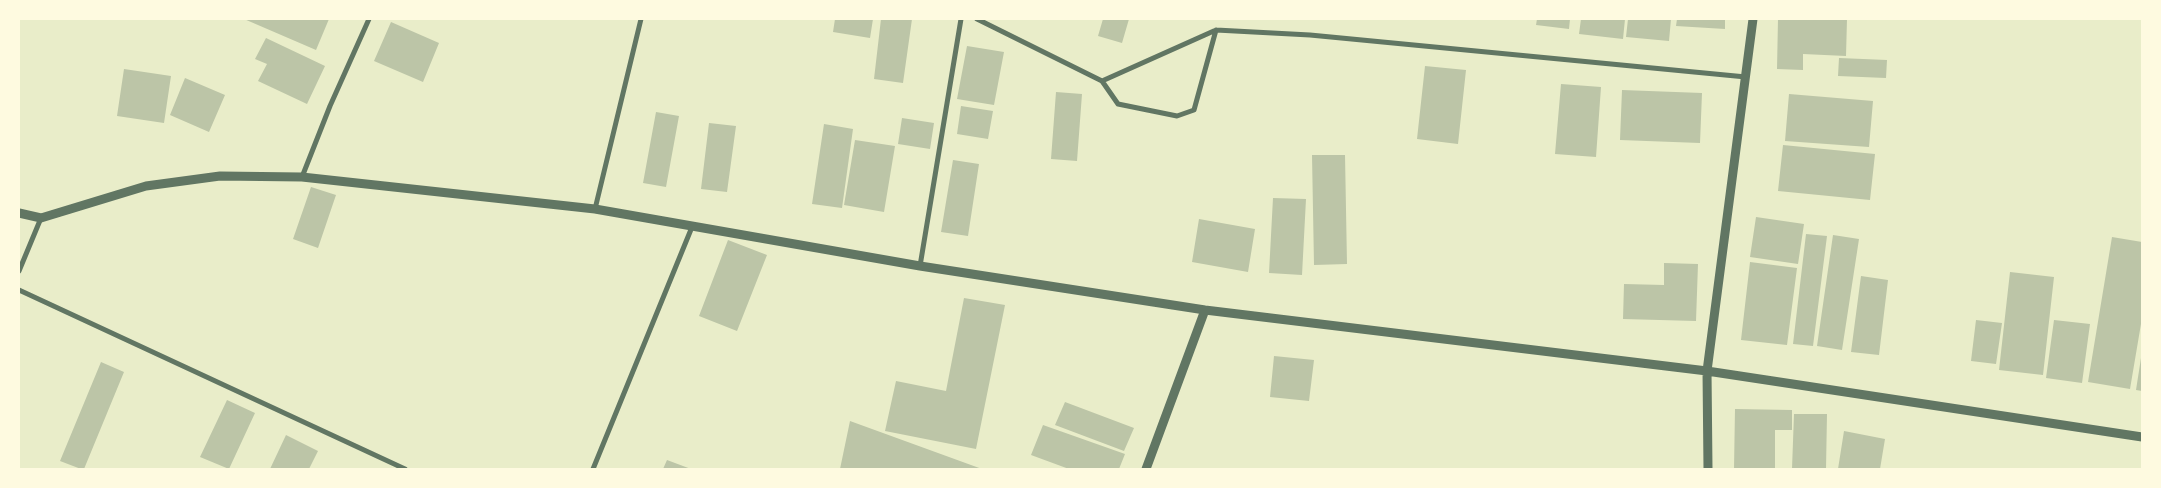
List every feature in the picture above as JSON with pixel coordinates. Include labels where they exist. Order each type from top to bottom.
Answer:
[{"type":"street","points":[[302,177],[330,106],[369,19]]},
{"type":"street","points":[[595,209],[641,19]]},
{"type":"street","points":[[920,266],[961,19]]},
{"type":"street","points":[[977,19],[1102,81],[1118,104],[1177,116],[1194,110],[1216,30]]},
{"type":"street","points":[[1708,469],[1707,371],[1746,78],[1752,19]]},
{"type":"street","points":[[1102,81],[1216,30],[1310,35],[1746,78]]},
{"type":"street","points":[[19,213],[41,218],[146,186],[220,176],[302,177],[595,209],[920,266],[1205,310],[1707,371],[2142,437]]},
{"type":"street","points":[[19,271],[41,218]]},
{"type":"street","points":[[593,469],[692,227]]},
{"type":"street","points":[[19,290],[405,469]]},
{"type":"street","points":[[1146,469],[1205,310]]},
{"type":"building","points":[[244,19],[329,19],[316,50]]},
{"type":"building","points":[[835,19],[873,19],[870,38],[833,32]]},
{"type":"building","points":[[881,19],[912,19],[903,83],[874,79]]},
{"type":"building","points":[[1103,19],[1129,19],[1122,43],[1098,36]]},
{"type":"building","points":[[1537,19],[1570,19],[1569,29],[1536,25]]},
{"type":"building","points":[[1581,19],[1625,19],[1623,39],[1579,34]]},
{"type":"building","points":[[1628,19],[1671,19],[1669,41],[1626,37]]},
{"type":"building","points":[[1677,19],[1725,19],[1725,29],[1676,26]]},
{"type":"building","points":[[1778,19],[1847,19],[1846,56],[1803,54],[1803,70],[1777,69]]},
{"type":"building","points":[[391,22],[439,43],[423,82],[374,61]]},
{"type":"building","points":[[266,38],[325,66],[307,104],[258,81],[267,64],[255,59]]},
{"type":"building","points":[[967,46],[1004,52],[994,105],[957,99]]},
{"type":"building","points":[[1839,58],[1887,60],[1886,78],[1838,76]]},
{"type":"building","points":[[1425,66],[1466,70],[1458,144],[1417,139]]},
{"type":"building","points":[[124,69],[171,76],[164,123],[117,116]]},
{"type":"building","points":[[185,78],[225,95],[209,132],[170,115]]},
{"type":"building","points":[[1561,84],[1601,87],[1596,157],[1555,154]]},
{"type":"building","points":[[1622,90],[1702,93],[1700,143],[1620,140]]},
{"type":"building","points":[[1056,92],[1082,94],[1077,161],[1051,159]]},
{"type":"building","points":[[1789,94],[1873,101],[1869,147],[1785,141]]},
{"type":"building","points":[[961,106],[993,111],[988,139],[957,134]]},
{"type":"building","points":[[656,112],[679,116],[666,187],[643,183]]},
{"type":"building","points":[[902,118],[934,123],[930,149],[898,144]]},
{"type":"building","points":[[709,123],[736,126],[727,192],[701,189]]},
{"type":"building","points":[[824,124],[853,129],[842,208],[812,204]]},
{"type":"building","points":[[855,140],[895,146],[884,212],[844,205]]},
{"type":"building","points":[[1783,145],[1875,154],[1870,200],[1778,191]]},
{"type":"building","points":[[1312,155],[1345,155],[1347,264],[1314,265]]},
{"type":"building","points":[[953,160],[979,164],[968,236],[941,232]]},
{"type":"building","points":[[311,187],[336,195],[318,248],[293,239]]},
{"type":"building","points":[[1273,198],[1306,199],[1302,275],[1269,273]]},
{"type":"building","points":[[1756,217],[1804,224],[1798,264],[1750,257]]},
{"type":"building","points":[[1199,219],[1255,229],[1248,272],[1192,262]]},
{"type":"building","points":[[1806,234],[1827,236],[1813,346],[1793,344]]},
{"type":"building","points":[[1833,235],[1859,239],[1842,350],[1817,346]]},
{"type":"building","points":[[2112,237],[2142,242],[2142,318],[2130,389],[2088,382]]},
{"type":"building","points":[[728,240],[767,255],[737,331],[699,316]]},
{"type":"building","points":[[1750,262],[1797,268],[1787,345],[1741,340]]},
{"type":"building","points":[[1664,263],[1698,264],[1696,321],[1623,319],[1624,284],[1664,285]]},
{"type":"building","points":[[2010,272],[2054,277],[2043,375],[1999,370]]},
{"type":"building","points":[[1861,276],[1888,280],[1879,355],[1851,352]]},
{"type":"building","points":[[964,298],[1005,305],[976,449],[885,431],[896,381],[946,391]]},
{"type":"building","points":[[1976,320],[2002,323],[1996,364],[1971,361]]},
{"type":"building","points":[[2054,320],[2090,324],[2082,383],[2046,378]]},
{"type":"building","points":[[1274,356],[1314,360],[1309,401],[1270,397]]},
{"type":"building","points":[[2142,358],[2142,391],[2136,390]]},
{"type":"building","points":[[101,362],[124,372],[84,469],[81,469],[60,461]]},
{"type":"building","points":[[227,400],[255,413],[229,469],[200,457]]},
{"type":"building","points":[[1065,402],[1134,428],[1124,451],[1055,425]]},
{"type":"building","points":[[1735,409],[1792,410],[1792,430],[1775,430],[1775,469],[1734,469]]},
{"type":"building","points":[[1794,414],[1827,414],[1826,469],[1792,469]]},
{"type":"building","points":[[850,421],[982,469],[840,469]]},
{"type":"building","points":[[1043,425],[1125,454],[1119,469],[1069,469],[1031,455]]},
{"type":"building","points":[[1844,431],[1885,439],[1880,469],[1838,469]]},
{"type":"building","points":[[286,435],[318,451],[309,469],[270,469]]},
{"type":"building","points":[[667,460],[691,469],[663,469]]}]
